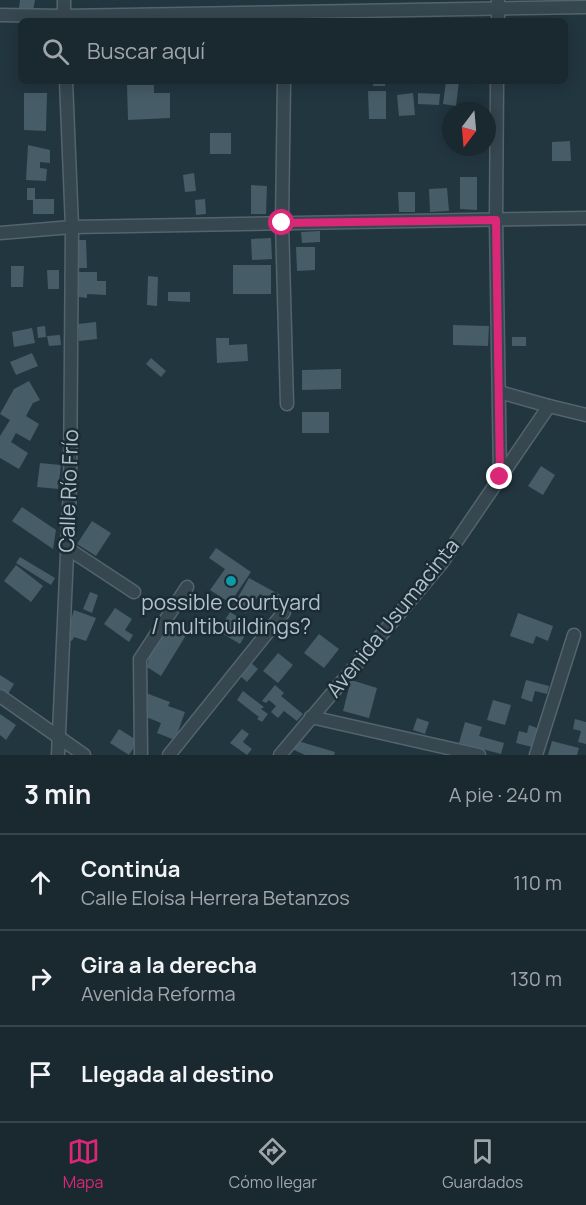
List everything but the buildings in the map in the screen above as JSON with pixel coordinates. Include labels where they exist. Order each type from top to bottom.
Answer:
[{"type":"street","points":[[64,0],[64,18]]},
{"type":"street","points":[[92,18],[284,11],[498,10],[586,7]]},
{"type":"street","points":[[0,15],[48,18]]},
{"type":"street","name":"Calle Río Frío","points":[[58,755],[70,487],[72,227],[66,84]]},
{"type":"street","points":[[284,84],[282,223],[287,404]]},
{"type":"street","points":[[497,84],[496,220],[500,477]]},
{"type":"street","points":[[0,233],[72,227],[586,218]]},
{"type":"street","points":[[499,392],[586,415]]},
{"type":"street","name":"Avenida Usumacinta","points":[[280,755],[441,564],[549,406]]},
{"type":"street","points":[[67,548],[134,592]]},
{"type":"street","points":[[141,755],[140,659],[186,586]]},
{"type":"street","points":[[169,755],[285,612]]},
{"type":"street","points":[[536,755],[574,635]]},
{"type":"street","points":[[0,696],[84,755]]},
{"type":"street","points":[[310,717],[479,755]]},
{"type":"place","name":"possible courtyard / multibuildings?","points":[[231,581]]},
{"type":"route","points":[[282,223],[496,220],[500,477]]}]
